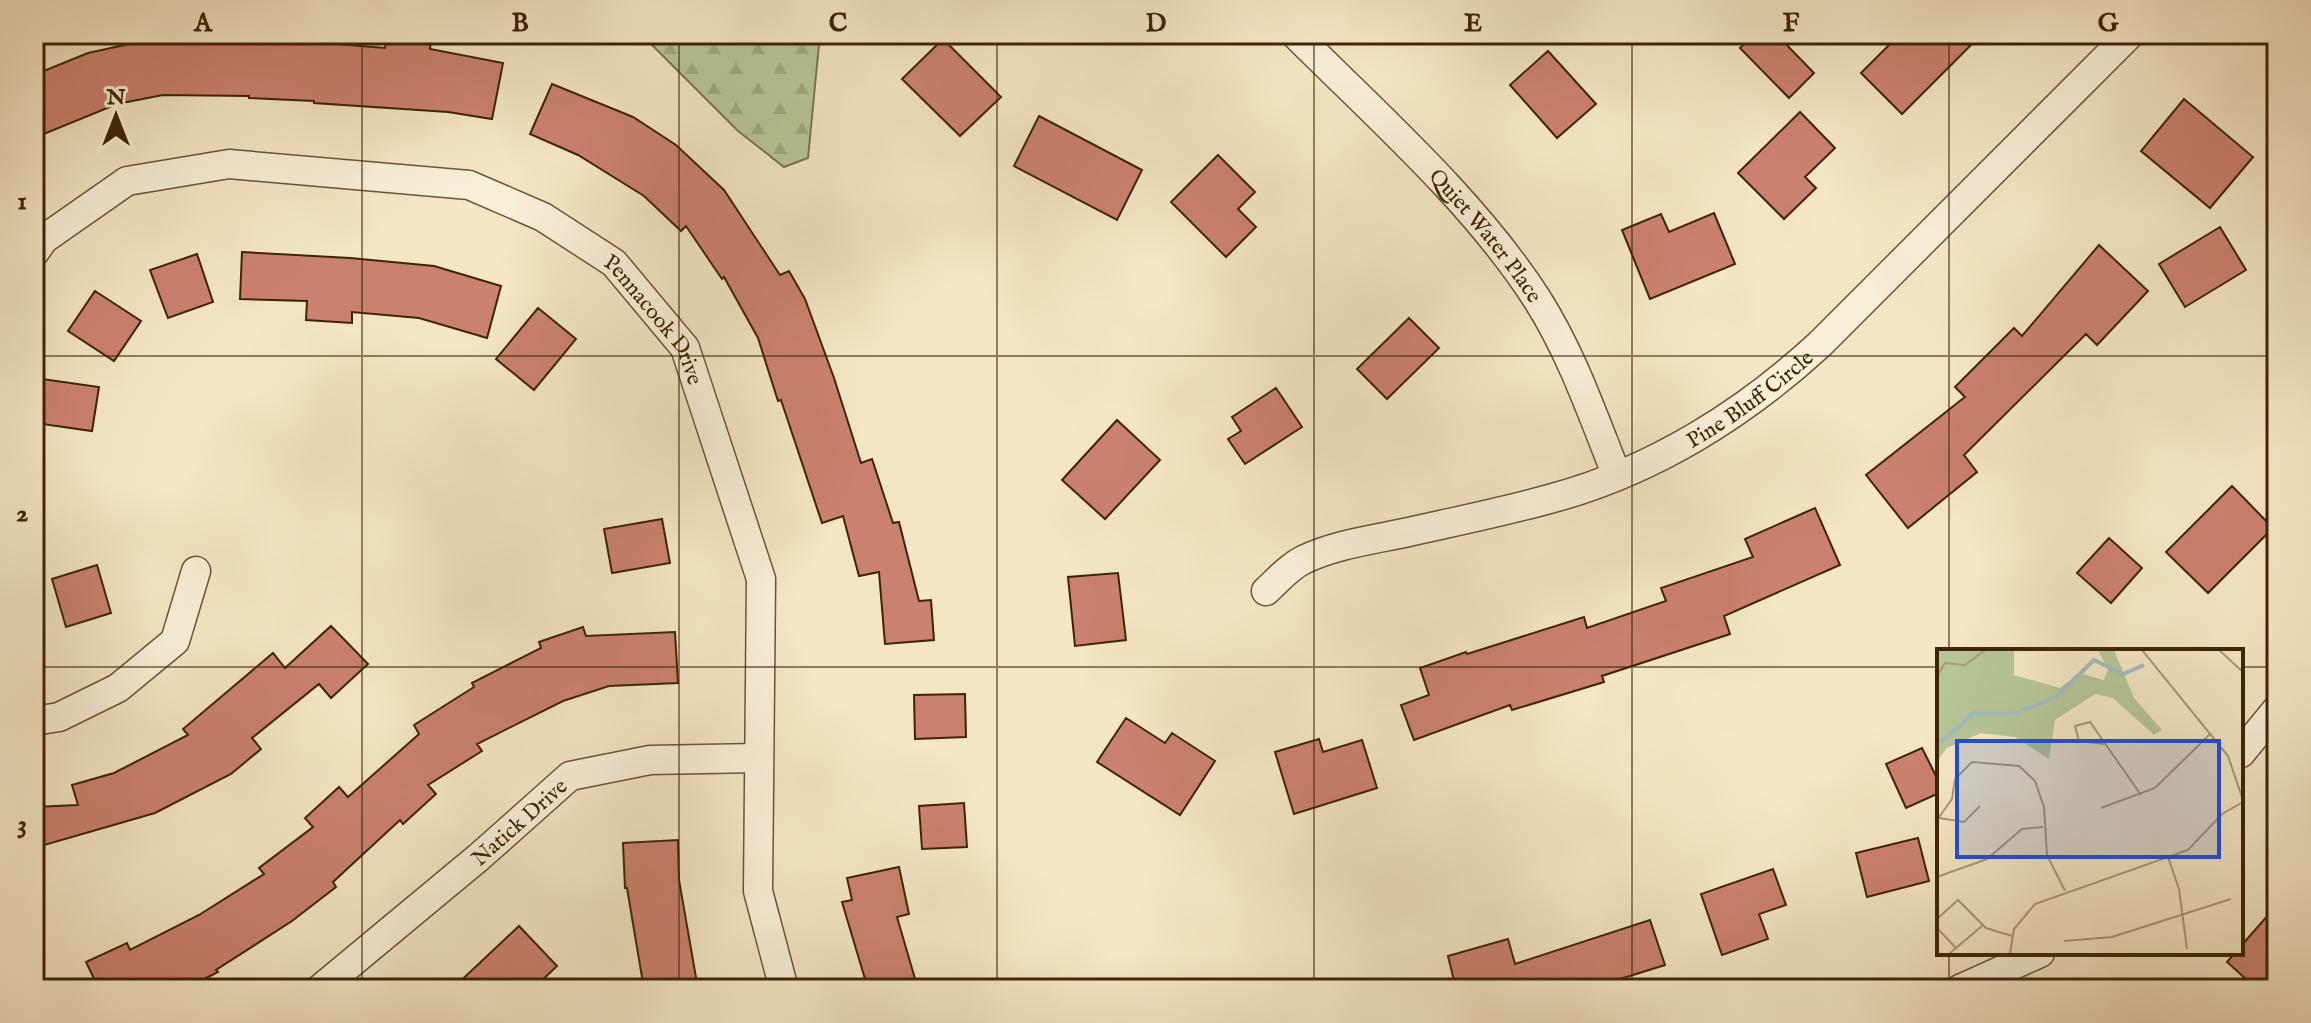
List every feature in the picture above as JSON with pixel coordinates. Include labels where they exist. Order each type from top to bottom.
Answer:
[{"type":"street","name":"Quiet Water Place","points":[[1295,34],[1446,185],[1537,298],[1579,379],[1617,476]]},
{"type":"street","name":"Pine Bluff Circle","points":[[1266,591],[1303,560],[1346,545],[1555,498],[1617,476],[1674,450],[1740,410],[1790,372],[2130,34]]},
{"type":"street","name":"Pennacook Drive","points":[[34,253],[44,239],[127,181],[229,164],[469,185],[543,217],[614,263],[685,348],[761,579],[758,891],[784,989]]},
{"type":"street","points":[[34,721],[59,717],[118,688],[175,641],[196,571]]},
{"type":"street","points":[[2243,751],[2277,709]]},
{"type":"street","name":"Natick Drive","points":[[320,989],[479,857],[570,776],[650,760],[758,758]]},
{"type":"street","points":[[1960,989],[2036,955]]},
{"type":"green space","points":[[641,34],[820,34],[808,158],[784,167],[738,131]]},
{"type":"building","points":[[1754,34],[1776,34],[1814,73],[1789,98],[1740,48]]},
{"type":"building","points":[[1900,34],[1982,34],[1902,114],[1861,73]]},
{"type":"building","points":[[251,37],[385,48],[386,38],[431,40],[430,49],[503,63],[492,119],[448,112],[249,96],[163,95],[117,104],[34,138],[34,75],[88,53],[152,39],[251,41]]},
{"type":"building","points":[[943,39],[1001,97],[960,136],[902,79]]},
{"type":"building","points":[[1548,51],[1596,104],[1557,138],[1510,85]]},
{"type":"building","points":[[552,84],[633,117],[676,145],[724,190],[780,275],[789,271],[805,299],[861,463],[872,459],[893,523],[899,522],[919,601],[931,600],[934,640],[885,644],[879,572],[859,576],[843,516],[822,523],[758,338],[724,277],[722,279],[686,226],[681,231],[644,196],[578,155],[530,134]]},
{"type":"building","points":[[2184,99],[2253,157],[2210,208],[2141,151]]},
{"type":"building","points":[[1800,112],[1835,148],[1805,177],[1816,188],[1784,219],[1738,173]]},
{"type":"building","points":[[1039,116],[1142,170],[1117,220],[1014,166]]},
{"type":"building","points":[[1218,155],[1255,192],[1238,209],[1256,227],[1226,257],[1171,202]]},
{"type":"building","points":[[1714,213],[1735,264],[1650,299],[1622,230],[1661,214],[1669,232]]},
{"type":"building","points":[[2220,227],[2246,270],[2185,307],[2159,264]]},
{"type":"building","points":[[2099,245],[2148,291],[2097,345],[2086,334],[1964,455],[1977,472],[1908,528],[1866,475],[1965,397],[1955,387],[2014,328],[2022,336]]},
{"type":"building","points":[[242,252],[434,266],[501,286],[487,338],[419,318],[352,312],[352,323],[306,320],[307,301],[240,299]]},
{"type":"building","points":[[197,254],[213,302],[168,318],[150,270]]},
{"type":"building","points":[[95,291],[141,321],[114,361],[68,331]]},
{"type":"building","points":[[538,308],[576,339],[534,390],[496,359]]},
{"type":"building","points":[[1409,318],[1439,348],[1387,399],[1357,369]]},
{"type":"building","points":[[42,379],[99,387],[92,431],[35,423]]},
{"type":"building","points":[[1276,388],[1302,427],[1245,464],[1228,439],[1241,431],[1232,417]]},
{"type":"building","points":[[1117,420],[1160,460],[1105,519],[1062,480]]},
{"type":"building","points":[[2232,486],[2273,528],[2208,593],[2166,552]]},
{"type":"building","points":[[1815,508],[1840,565],[1724,616],[1730,634],[1602,676],[1604,682],[1512,710],[1510,705],[1414,740],[1401,705],[1429,695],[1420,668],[1584,617],[1587,628],[1666,601],[1661,588],[1753,557],[1745,539]]},
{"type":"building","points":[[662,519],[670,563],[612,573],[604,529]]},
{"type":"building","points":[[2109,538],[2142,568],[2111,603],[2077,573]]},
{"type":"building","points":[[97,565],[111,613],[66,627],[52,579]]},
{"type":"building","points":[[1118,573],[1126,640],[1075,646],[1068,577]]},
{"type":"building","points":[[331,626],[368,664],[331,698],[319,684],[252,738],[261,749],[231,774],[155,813],[34,848],[34,807],[78,805],[72,785],[114,773],[188,735],[183,729],[273,653],[285,668]]},
{"type":"building","points":[[583,627],[586,636],[675,632],[678,683],[609,686],[563,701],[477,744],[482,751],[428,785],[436,794],[403,824],[400,820],[333,882],[336,887],[292,921],[216,970],[218,972],[185,989],[99,989],[86,962],[127,943],[130,950],[199,915],[264,874],[259,868],[313,827],[305,818],[339,787],[348,797],[419,734],[414,725],[474,687],[472,683],[541,648],[539,642]]},
{"type":"building","points":[[965,694],[966,737],[915,739],[914,695]]},
{"type":"building","points":[[1126,718],[1165,743],[1172,733],[1215,761],[1180,815],[1097,762]]},
{"type":"building","points":[[1319,739],[1323,752],[1362,740],[1377,788],[1294,814],[1275,752]]},
{"type":"building","points":[[1922,748],[1937,778],[1937,794],[1906,808],[1886,764]]},
{"type":"building","points":[[964,803],[967,847],[922,849],[919,806]]},
{"type":"building","points":[[1918,838],[1929,881],[1867,897],[1856,853]]},
{"type":"building","points":[[678,840],[679,880],[698,989],[644,989],[625,888],[623,843]]},
{"type":"building","points":[[899,867],[909,914],[897,917],[918,989],[868,989],[842,902],[852,900],[847,878]]},
{"type":"building","points":[[1773,869],[1786,905],[1759,914],[1768,939],[1722,955],[1701,894]]},
{"type":"building","points":[[2277,905],[2277,972],[2262,989],[2257,989],[2227,962],[2233,955],[2243,955],[2243,944]]},
{"type":"building","points":[[1650,920],[1665,965],[1588,989],[1456,989],[1448,956],[1508,939],[1515,964]]},
{"type":"building","points":[[519,926],[557,966],[533,989],[452,989]]}]
